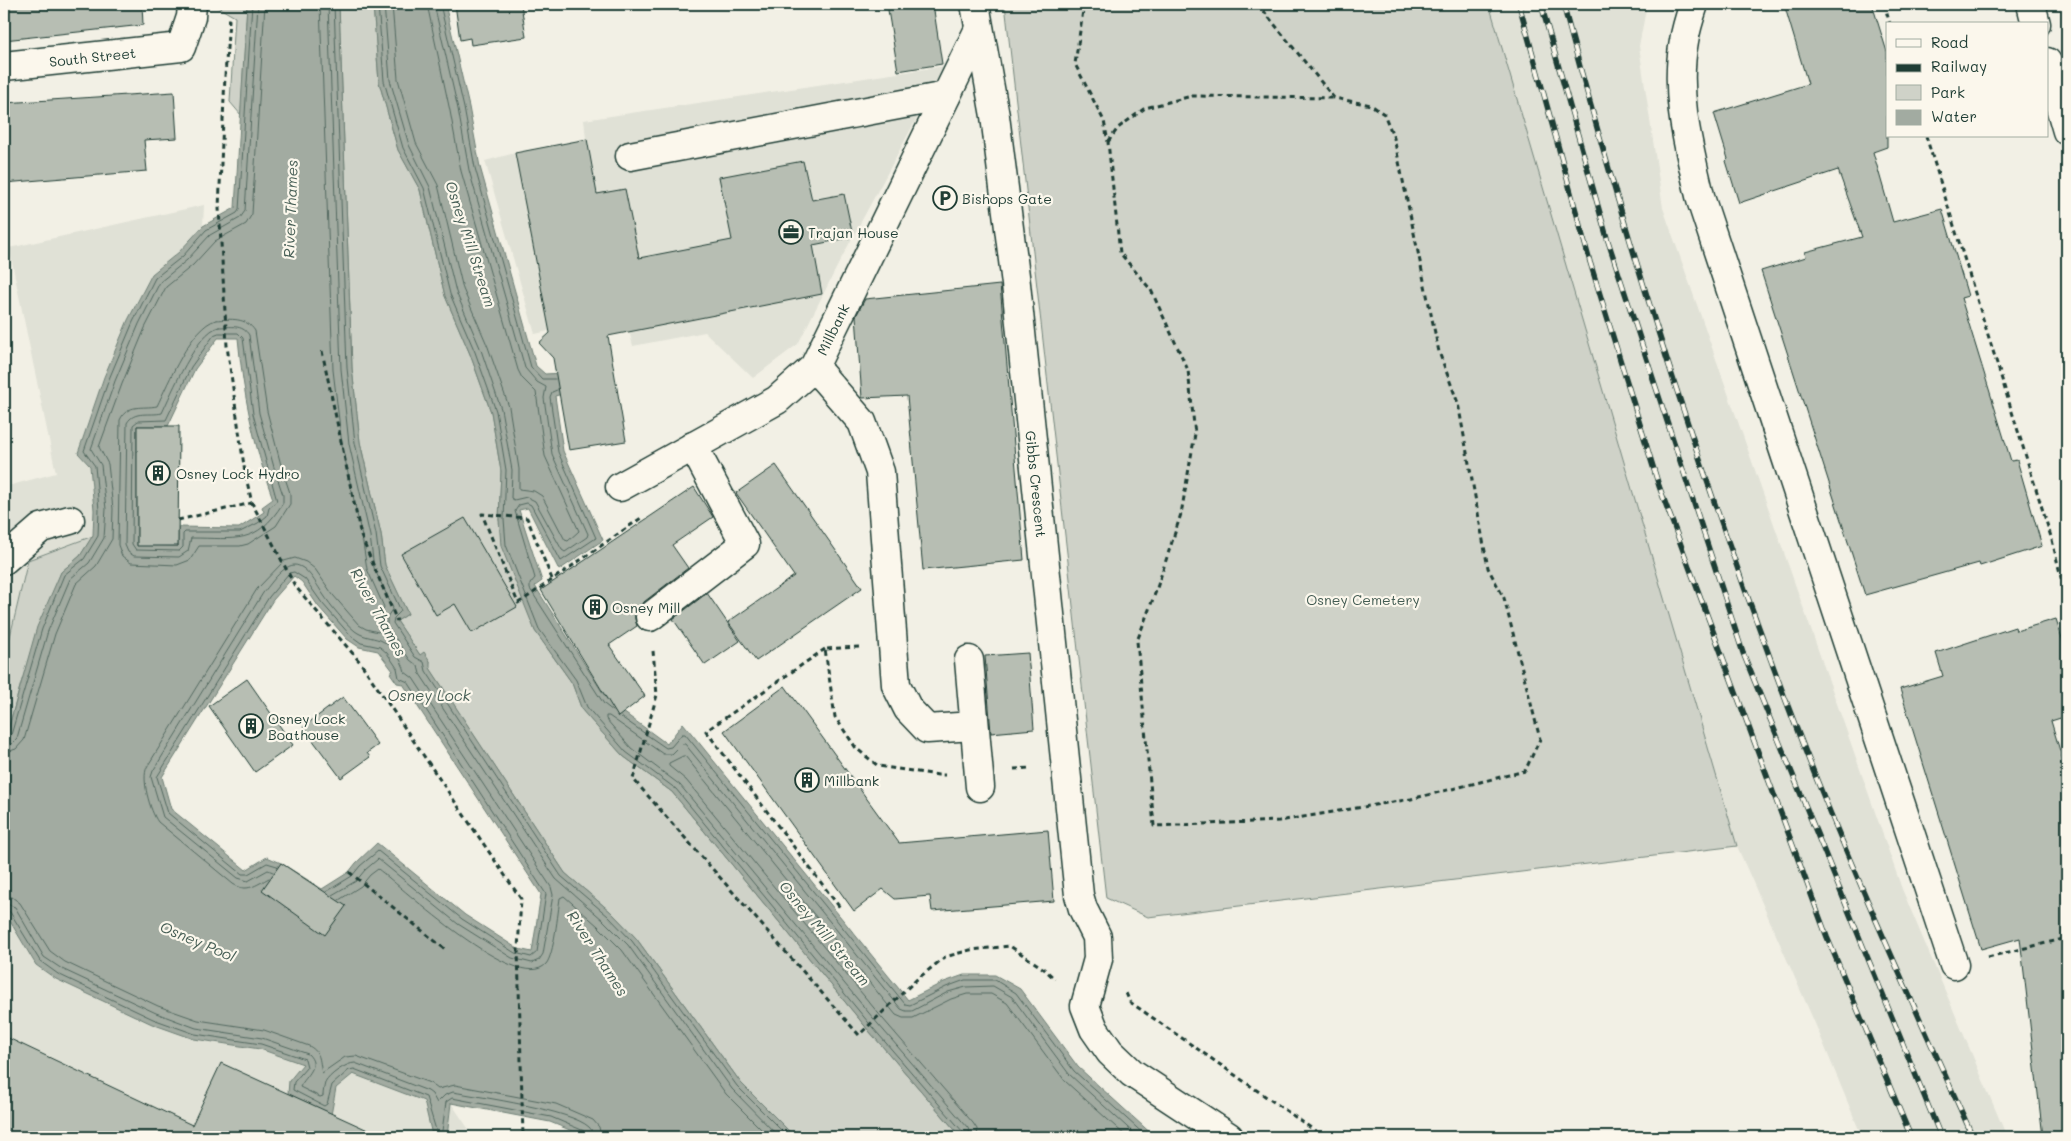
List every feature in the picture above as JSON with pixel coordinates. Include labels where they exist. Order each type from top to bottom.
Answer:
[{"type":"street","name":"South Street","points":[[4,66],[181,47],[191,17],[192,4]]},
{"type":"street","points":[[1694,4],[1684,41],[1681,82],[1684,124],[1701,200],[1954,965]]},
{"type":"street","points":[[2031,4],[2036,22]]},
{"type":"street","name":"Millbank","points":[[974,726],[927,729],[908,709],[896,685],[880,472],[862,422],[814,367],[946,96],[977,16]]},
{"type":"street","name":"Gibbs Crescent","points":[[977,16],[995,116],[1016,284],[1079,895],[1082,909],[1097,937],[1098,959],[1085,1006]]},
{"type":"street","points":[[2048,65],[2067,131]]},
{"type":"street","points":[[630,156],[946,96]]},
{"type":"street","points":[[620,487],[777,400],[814,367]]},
{"type":"street","points":[[650,617],[745,544],[693,446]]},
{"type":"street","points":[[4,560],[41,528],[70,520]]},
{"type":"street","points":[[969,660],[980,787]]},
{"type":"street","points":[[1085,1006],[1094,1029],[1110,1052],[1132,1073],[1228,1137]]},
{"type":"path","points":[[1084,4],[1075,64],[1104,121],[1120,253],[1151,290],[1188,370],[1195,434],[1181,514],[1156,592],[1137,641],[1154,826],[1279,821],[1411,799],[1526,771],[1540,739],[1504,598],[1488,568],[1458,403],[1439,352],[1394,138],[1384,114],[1371,105],[1334,98],[1192,96],[1144,108],[1118,128],[1108,142]]},
{"type":"path","points":[[1258,4],[1334,98]]},
{"type":"path","points":[[1884,4],[1889,22]]},
{"type":"path","points":[[229,20],[219,208],[227,346],[245,473],[252,503],[255,512],[296,586],[360,662],[521,899],[518,949],[523,1137]]},
{"type":"path","points":[[1927,138],[2052,540],[2067,602]]},
{"type":"path","points":[[322,351],[361,536],[397,621]]},
{"type":"path","points":[[552,580],[527,518],[482,514],[518,603],[552,580],[645,515],[620,487]]},
{"type":"path","points":[[178,520],[252,503]]},
{"type":"path","points":[[650,617],[657,696],[633,779],[859,1035],[916,980],[945,957],[970,950],[1010,946],[1044,969],[1085,1006]]},
{"type":"path","points":[[825,650],[706,731],[840,909]]},
{"type":"path","points":[[349,872],[445,949]]},
{"type":"path","points":[[1954,965],[2067,938]]},
{"type":"path","points":[[1122,986],[1130,1002],[1324,1137]]},
{"type":"shaded area","points":[[1489,4],[1647,4],[1639,46],[1663,208],[1902,889],[2007,1137],[1862,1137],[1817,1028],[1737,846]]},
{"type":"shaded area","points":[[945,66],[841,259],[798,344],[753,378],[705,332],[633,346],[625,314],[535,334],[485,161],[586,139],[584,120]]},
{"type":"shaded area","points":[[204,205],[203,226],[179,252],[152,274],[128,320],[104,377],[78,453],[90,466],[94,510],[93,536],[28,560],[4,662],[4,487],[56,473],[9,248]]},
{"type":"shaded area","points":[[4,911],[36,965],[56,979],[152,1024],[194,1039],[260,1049],[303,1064],[289,1081],[331,1114],[336,1088],[353,1074],[424,1101],[432,1134],[442,1137],[4,1137]]},
{"type":"shaded area","points":[[451,1103],[474,1137],[447,1137]]},
{"type":"green space","points":[[216,4],[247,4],[241,115],[230,102],[235,17],[216,6]]},
{"type":"green space","points":[[339,4],[373,4],[379,82],[398,150],[420,190],[445,296],[470,354],[491,412],[501,471],[499,520],[535,631],[572,683],[582,710],[623,756],[672,792],[869,1031],[961,1137],[793,1136],[741,1083],[636,938],[611,912],[565,873],[429,667],[430,661],[420,655],[397,621],[408,614],[385,566],[381,534],[360,442],[352,368]]},
{"type":"green space","name":"Osney Cemetery","points":[[1005,4],[1489,4],[1737,846],[1148,917],[1106,898]]},
{"type":"green space","points":[[93,536],[80,556],[61,572],[21,683],[4,744],[4,662],[28,560]]},
{"type":"water","points":[[247,4],[339,4],[352,368],[360,442],[381,534],[385,565],[408,614],[397,621],[420,655],[424,652],[430,661],[430,668],[565,873],[611,912],[636,938],[741,1083],[795,1137],[587,1137],[550,1122],[451,1103],[447,1137],[432,1135],[424,1101],[353,1074],[336,1088],[331,1115],[288,1094],[289,1081],[303,1064],[260,1049],[194,1039],[152,1024],[56,979],[36,965],[4,911],[4,744],[37,627],[61,572],[80,556],[93,535],[94,510],[90,466],[78,453],[104,377],[128,320],[152,274],[179,252],[203,226],[235,208]],"holes":[[[218,338],[238,338],[250,420],[260,460],[273,499],[262,507],[264,512],[239,528],[178,527],[178,546],[137,545],[137,426],[168,426],[195,369]],[[294,576],[302,582],[318,606],[347,639],[359,647],[378,651],[393,671],[390,673],[397,683],[403,684],[541,894],[532,952],[518,949],[465,915],[377,843],[349,872],[322,889],[281,863],[267,857],[246,870],[171,809],[162,777],[273,600]]]},
{"type":"water","name":"Osney Mill Stream","points":[[373,4],[445,4],[469,107],[480,167],[536,366],[545,374],[613,370],[577,390],[555,396],[563,451],[603,540],[559,570],[528,508],[519,510],[542,581],[535,586],[608,701],[667,744],[683,723],[908,1000],[944,982],[964,975],[995,975],[1020,989],[1078,1067],[1155,1137],[961,1137],[869,1031],[672,792],[623,756],[582,710],[572,683],[535,631],[501,546],[499,520],[501,471],[491,412],[470,354],[445,296],[420,190],[398,150],[379,82]]},
{"type":"building","points":[[4,4],[142,4],[143,25],[4,40]]},
{"type":"building","points":[[455,4],[521,4],[526,37],[471,45],[470,38],[460,40]]},
{"type":"building","points":[[887,4],[933,4],[942,64],[898,71]]},
{"type":"building","points":[[1784,4],[1872,4],[1886,49],[1887,138],[1887,147],[1873,152],[1893,222],[1942,209],[1968,296],[1961,298],[2011,461],[2017,460],[2042,546],[1980,566],[1979,563],[1865,595],[1761,271],[1806,257],[1805,252],[1862,237],[1838,170],[1739,203],[1714,113],[1808,84]]},
{"type":"building","points":[[174,92],[177,138],[144,140],[147,171],[4,183],[4,103]]},
{"type":"building","name":"Trajan House","points":[[587,139],[597,194],[625,189],[639,258],[732,240],[719,177],[803,161],[812,200],[844,194],[853,237],[813,245],[822,294],[608,336],[626,441],[569,450],[553,358],[539,343],[550,333],[515,153]]},
{"type":"building","points":[[1000,285],[1024,560],[923,570],[907,396],[862,398],[856,316],[865,299]]},
{"type":"building","name":"Osney Lock Hydro","points":[[137,426],[179,426],[178,546],[137,546]]},
{"type":"building","points":[[776,465],[862,588],[756,661],[728,622],[794,576],[736,493]]},
{"type":"building","name":"Osney Mill","points":[[694,487],[713,517],[672,545],[688,568],[640,605],[635,612],[637,626],[609,645],[645,696],[618,717],[541,590]]},
{"type":"building","points":[[465,518],[517,607],[472,633],[455,604],[436,615],[401,554]]},
{"type":"building","points":[[707,593],[740,641],[705,665],[673,619]]},
{"type":"building","points":[[2056,619],[2067,654],[2067,716],[2051,721],[2067,774],[2067,1137],[2043,1137],[2020,938],[1981,949],[1900,689],[1943,676],[1936,653],[2015,627],[2016,631]]},
{"type":"building","points":[[1028,653],[1034,729],[991,733],[985,656]]},
{"type":"building","name":"Osney Lock Boathouse","points":[[247,679],[293,745],[255,772],[209,706]]},
{"type":"building","name":"Millbank","points":[[785,686],[899,843],[1048,830],[1054,901],[932,911],[930,896],[895,899],[883,889],[854,911],[724,731]]},
{"type":"building","points":[[343,697],[378,745],[367,753],[370,757],[341,778],[303,727]]},
{"type":"building","points":[[281,863],[346,906],[325,935],[262,890]]},
{"type":"building","points":[[4,1036],[192,1125],[221,1063],[383,1137],[4,1137]]},
{"type":"railway","points":[[1519,4],[1590,262],[1659,486],[1827,937],[1911,1137]]},
{"type":"railway","points":[[1541,4],[1607,238],[1743,653],[1941,1137]]},
{"type":"railway","points":[[1563,4],[1610,173],[1661,342],[1746,592],[1798,733],[1846,850],[1973,1137]]},
{"type":"place","name":"Bishops Gate","points":[[945,198]]},
{"type":"place","name":"Trajan House","points":[[791,232]]},
{"type":"place","name":"Osney Lock Hydro","points":[[158,473]]},
{"type":"place","name":"Osney Mill","points":[[595,607]]},
{"type":"place","name":"Osney Lock Boathouse","points":[[251,726]]},
{"type":"place","name":"Millbank","points":[[807,780]]},
{"type":"water label","name":"River Thames","points":[[290,209]]},
{"type":"water label","name":"River Thames","points":[[379,612]]},
{"type":"water label","name":"Osney Lock","points":[[429,695]]},
{"type":"water label","name":"Osney Pool","points":[[198,941]]},
{"type":"water label","name":"River Thames","points":[[598,953]]}]
